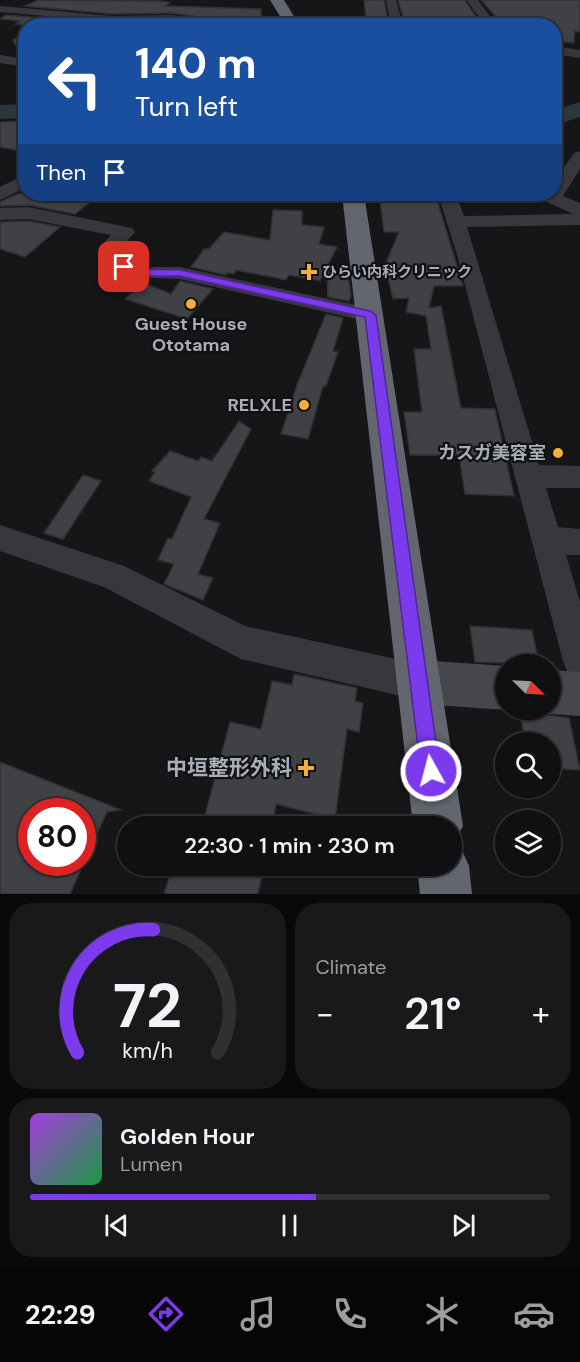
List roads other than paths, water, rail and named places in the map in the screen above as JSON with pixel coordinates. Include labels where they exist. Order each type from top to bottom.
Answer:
[{"type":"highway","points":[[277,0],[288,18]]},
{"type":"highway","points":[[354,201],[437,816]]},
{"type":"highway","points":[[443,876],[446,894]]},
{"type":"street","points":[[391,0],[395,18]]},
{"type":"street","points":[[472,0],[485,18]]},
{"type":"street","points":[[0,9],[102,18]]},
{"type":"street","points":[[171,18],[207,18]]},
{"type":"street","points":[[562,52],[580,54]]},
{"type":"street","points":[[0,59],[18,62]]},
{"type":"street","points":[[562,184],[580,156]]},
{"type":"street","points":[[0,195],[18,183]]},
{"type":"street","points":[[449,201],[580,661]]},
{"type":"street","points":[[560,201],[580,210]]},
{"type":"street","points":[[0,214],[28,213],[125,232],[109,249],[112,262],[137,273],[180,273],[370,315]]},
{"type":"street","points":[[456,222],[580,219]]},
{"type":"street","points":[[528,476],[580,477]]},
{"type":"street","points":[[0,538],[113,576],[241,642],[419,682],[495,687]]},
{"type":"street","points":[[545,540],[580,542]]},
{"type":"street","points":[[561,693],[580,694]]},
{"type":"waterway","points":[[562,115],[580,109]]},
{"type":"waterway","points":[[0,112],[18,111]]},
{"type":"place","name":"ひらい内科クリニック","points":[[309,272]]},
{"type":"place","name":"Guest House Ototama","points":[[191,304]]},
{"type":"place","name":"RELXLE","points":[[304,405]]},
{"type":"place","name":"カスガ美容室","points":[[558,453]]},
{"type":"place","name":"中垣整形外科","points":[[306,768]]}]
